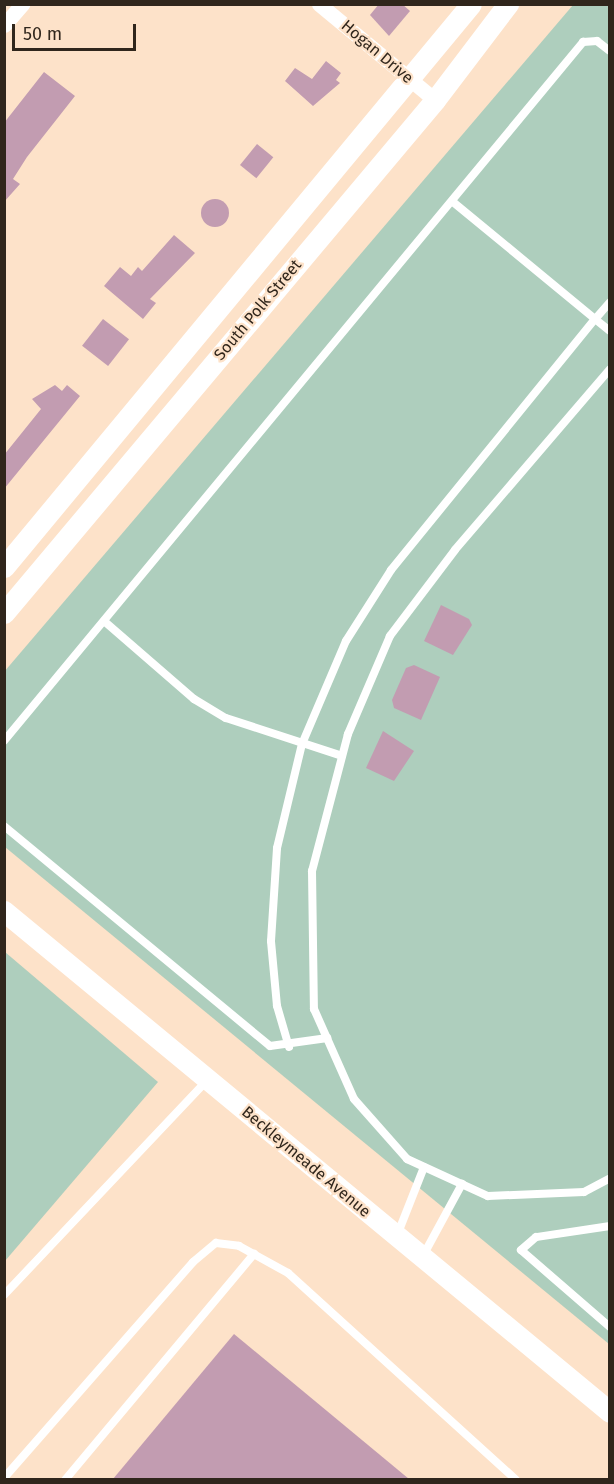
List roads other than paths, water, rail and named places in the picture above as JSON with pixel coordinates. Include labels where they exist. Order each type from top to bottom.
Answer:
[{"type":"main road","name":"South Polk Street","points":[[4,567],[411,81],[471,4]]},
{"type":"main road","name":"South Polk Street","points":[[4,613],[435,100],[508,4]]},
{"type":"main road","points":[[141,404],[164,422]]},
{"type":"main road","name":"Beckleymeade Avenue","points":[[4,911],[396,1237],[607,1406]]},
{"type":"street","points":[[4,25],[22,4]]},
{"type":"street","name":"Hogan Drive","points":[[319,4],[435,100]]},
{"type":"lane","points":[[4,741],[583,42],[597,41],[609,51]]},
{"type":"lane","points":[[452,201],[609,332]]},
{"type":"lane","points":[[289,1047],[277,1006],[271,941],[278,848],[302,744],[346,641],[391,570],[609,302]]},
{"type":"lane","points":[[609,369],[455,550],[390,636],[342,756],[312,871],[314,1009],[354,1099],[406,1159],[488,1196],[584,1192],[609,1178]]},
{"type":"lane","points":[[104,621],[194,699],[226,718],[342,756]]},
{"type":"lane","points":[[4,826],[270,1046],[289,1047],[327,1038]]},
{"type":"lane","points":[[4,1294],[208,1079]]},
{"type":"lane","points":[[396,1237],[424,1167]]},
{"type":"lane","points":[[422,1258],[462,1184]]},
{"type":"lane","points":[[609,1226],[536,1237],[521,1250],[609,1328]]},
{"type":"lane","points":[[4,1478],[193,1262],[216,1244],[254,1254],[288,1273],[516,1479]]},
{"type":"lane","points":[[65,1479],[254,1254]]}]
